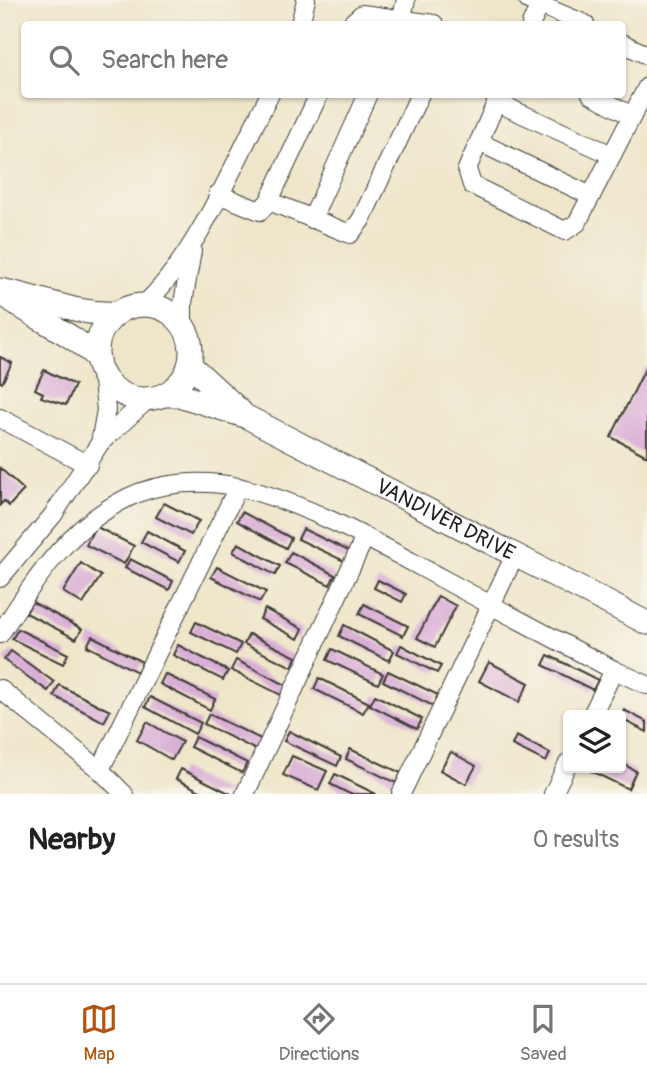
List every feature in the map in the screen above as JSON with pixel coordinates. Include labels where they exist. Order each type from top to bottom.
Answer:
[{"type":"main road","points":[[0,291],[29,295],[92,315],[118,313],[145,305],[164,310],[183,326],[191,349],[190,365],[183,379],[156,397],[132,397],[117,391],[83,344],[22,310],[0,291]]},
{"type":"main road","points":[[100,366],[101,334],[118,313]]},
{"type":"main road","name":"VANDIVER DRIVE","points":[[190,365],[245,416]]},
{"type":"main road","name":"VANDIVER DRIVE","points":[[156,397],[179,395],[245,416],[647,623]]},
{"type":"street","points":[[301,21],[306,0]]},
{"type":"street","points":[[401,21],[406,0]]},
{"type":"street","points":[[531,21],[534,2],[578,21]]},
{"type":"street","points":[[354,21],[362,14],[396,21]]},
{"type":"street","points":[[626,45],[647,55]]},
{"type":"street","points":[[612,155],[498,98],[467,169],[472,185],[565,231],[577,223],[591,196],[647,87]]},
{"type":"street","points":[[145,305],[160,290],[194,244],[268,98]]},
{"type":"street","points":[[218,194],[260,211],[270,201],[317,98]]},
{"type":"street","points":[[313,219],[366,98]]},
{"type":"street","points":[[270,201],[350,234],[361,220],[418,98]]},
{"type":"street","points":[[598,98],[632,116]]},
{"type":"street","points":[[479,142],[591,196]]},
{"type":"street","points":[[183,326],[183,303],[194,244]]},
{"type":"street","points":[[0,578],[53,515],[100,443],[106,410],[100,366]]},
{"type":"street","points":[[100,443],[156,397]]},
{"type":"street","points":[[0,418],[88,465]]},
{"type":"street","points":[[0,634],[49,560],[65,542],[108,508],[156,488],[210,484],[238,487],[308,511],[365,537],[647,685]]},
{"type":"street","points":[[100,770],[238,487]]},
{"type":"street","points":[[245,794],[365,537]]},
{"type":"street","points":[[401,794],[515,555]]},
{"type":"street","points":[[594,710],[614,670]]},
{"type":"street","points":[[0,689],[100,770],[124,794]]},
{"type":"street","points":[[553,794],[563,773]]},
{"type":"building","points":[[0,357],[12,363],[2,383],[0,382]]},
{"type":"building","points":[[647,365],[647,456],[611,437]]},
{"type":"building","points":[[44,370],[75,385],[66,405],[41,397],[43,393],[35,389]]},
{"type":"building","points":[[0,468],[24,490],[9,506],[4,501],[0,505]]},
{"type":"building","points":[[164,503],[199,521],[191,535],[156,517]]},
{"type":"building","points":[[242,512],[291,538],[286,548],[237,521]]},
{"type":"building","points":[[95,526],[134,546],[124,564],[86,545]]},
{"type":"building","points":[[303,529],[353,553],[348,563],[298,539]]},
{"type":"building","points":[[147,531],[185,551],[179,562],[141,542]]},
{"type":"building","points":[[238,543],[280,566],[275,575],[233,552]]},
{"type":"building","points":[[291,552],[335,575],[330,585],[285,563]]},
{"type":"building","points":[[130,559],[173,581],[169,590],[125,568]]},
{"type":"building","points":[[81,563],[101,576],[83,604],[63,592]]},
{"type":"building","points":[[217,567],[266,592],[260,602],[211,577]]},
{"type":"building","points":[[378,580],[406,594],[402,602],[374,588]]},
{"type":"building","points":[[438,596],[456,606],[435,647],[417,638]]},
{"type":"building","points":[[32,602],[82,629],[76,639],[26,613]]},
{"type":"building","points":[[364,604],[408,626],[403,636],[359,614]]},
{"type":"building","points":[[265,609],[303,629],[298,639],[260,619]]},
{"type":"building","points":[[196,622],[241,644],[236,654],[191,632]]},
{"type":"building","points":[[344,625],[394,651],[389,661],[339,636]]},
{"type":"building","points":[[18,629],[68,654],[63,664],[12,639]]},
{"type":"building","points":[[249,634],[296,657],[292,667],[244,644]]},
{"type":"building","points":[[92,636],[142,662],[137,672],[87,646]]},
{"type":"building","points":[[178,645],[228,671],[223,680],[173,655]]},
{"type":"building","points":[[401,645],[441,666],[437,673],[397,653]]},
{"type":"building","points":[[332,649],[383,674],[378,684],[327,660]]},
{"type":"building","points":[[11,651],[54,682],[48,691],[4,660]]},
{"type":"building","points":[[548,655],[598,680],[593,690],[543,665]]},
{"type":"building","points":[[236,660],[288,686],[283,696],[231,670]]},
{"type":"building","points":[[489,662],[529,683],[519,702],[479,681]]},
{"type":"building","points":[[388,671],[438,695],[433,706],[383,681]]},
{"type":"building","points":[[165,674],[215,699],[210,710],[160,684]]},
{"type":"building","points":[[319,678],[369,703],[363,713],[314,689]]},
{"type":"building","points":[[59,685],[110,711],[104,722],[54,696]]},
{"type":"building","points":[[375,695],[422,719],[417,729],[370,705]]},
{"type":"building","points":[[150,697],[201,723],[195,734],[145,707]]},
{"type":"building","points":[[626,711],[647,722],[647,732],[626,722]]},
{"type":"building","points":[[209,714],[261,739],[256,750],[204,724]]},
{"type":"building","points":[[147,722],[182,742],[172,760],[137,740]]},
{"type":"building","points":[[289,731],[341,757],[337,766],[284,741]]},
{"type":"building","points":[[516,736],[550,753],[546,762],[512,745]]},
{"type":"building","points":[[195,737],[247,763],[242,773],[190,747]]},
{"type":"building","points":[[350,749],[401,773],[396,783],[346,759]]},
{"type":"building","points":[[451,752],[476,766],[466,784],[440,770]]},
{"type":"building","points":[[292,756],[327,771],[318,790],[283,775]]},
{"type":"building","points":[[626,766],[636,771],[628,789],[595,773],[626,773]]},
{"type":"building","points":[[181,769],[231,794],[206,794],[176,779]]},
{"type":"building","points":[[335,774],[376,794],[350,794],[330,784]]}]
